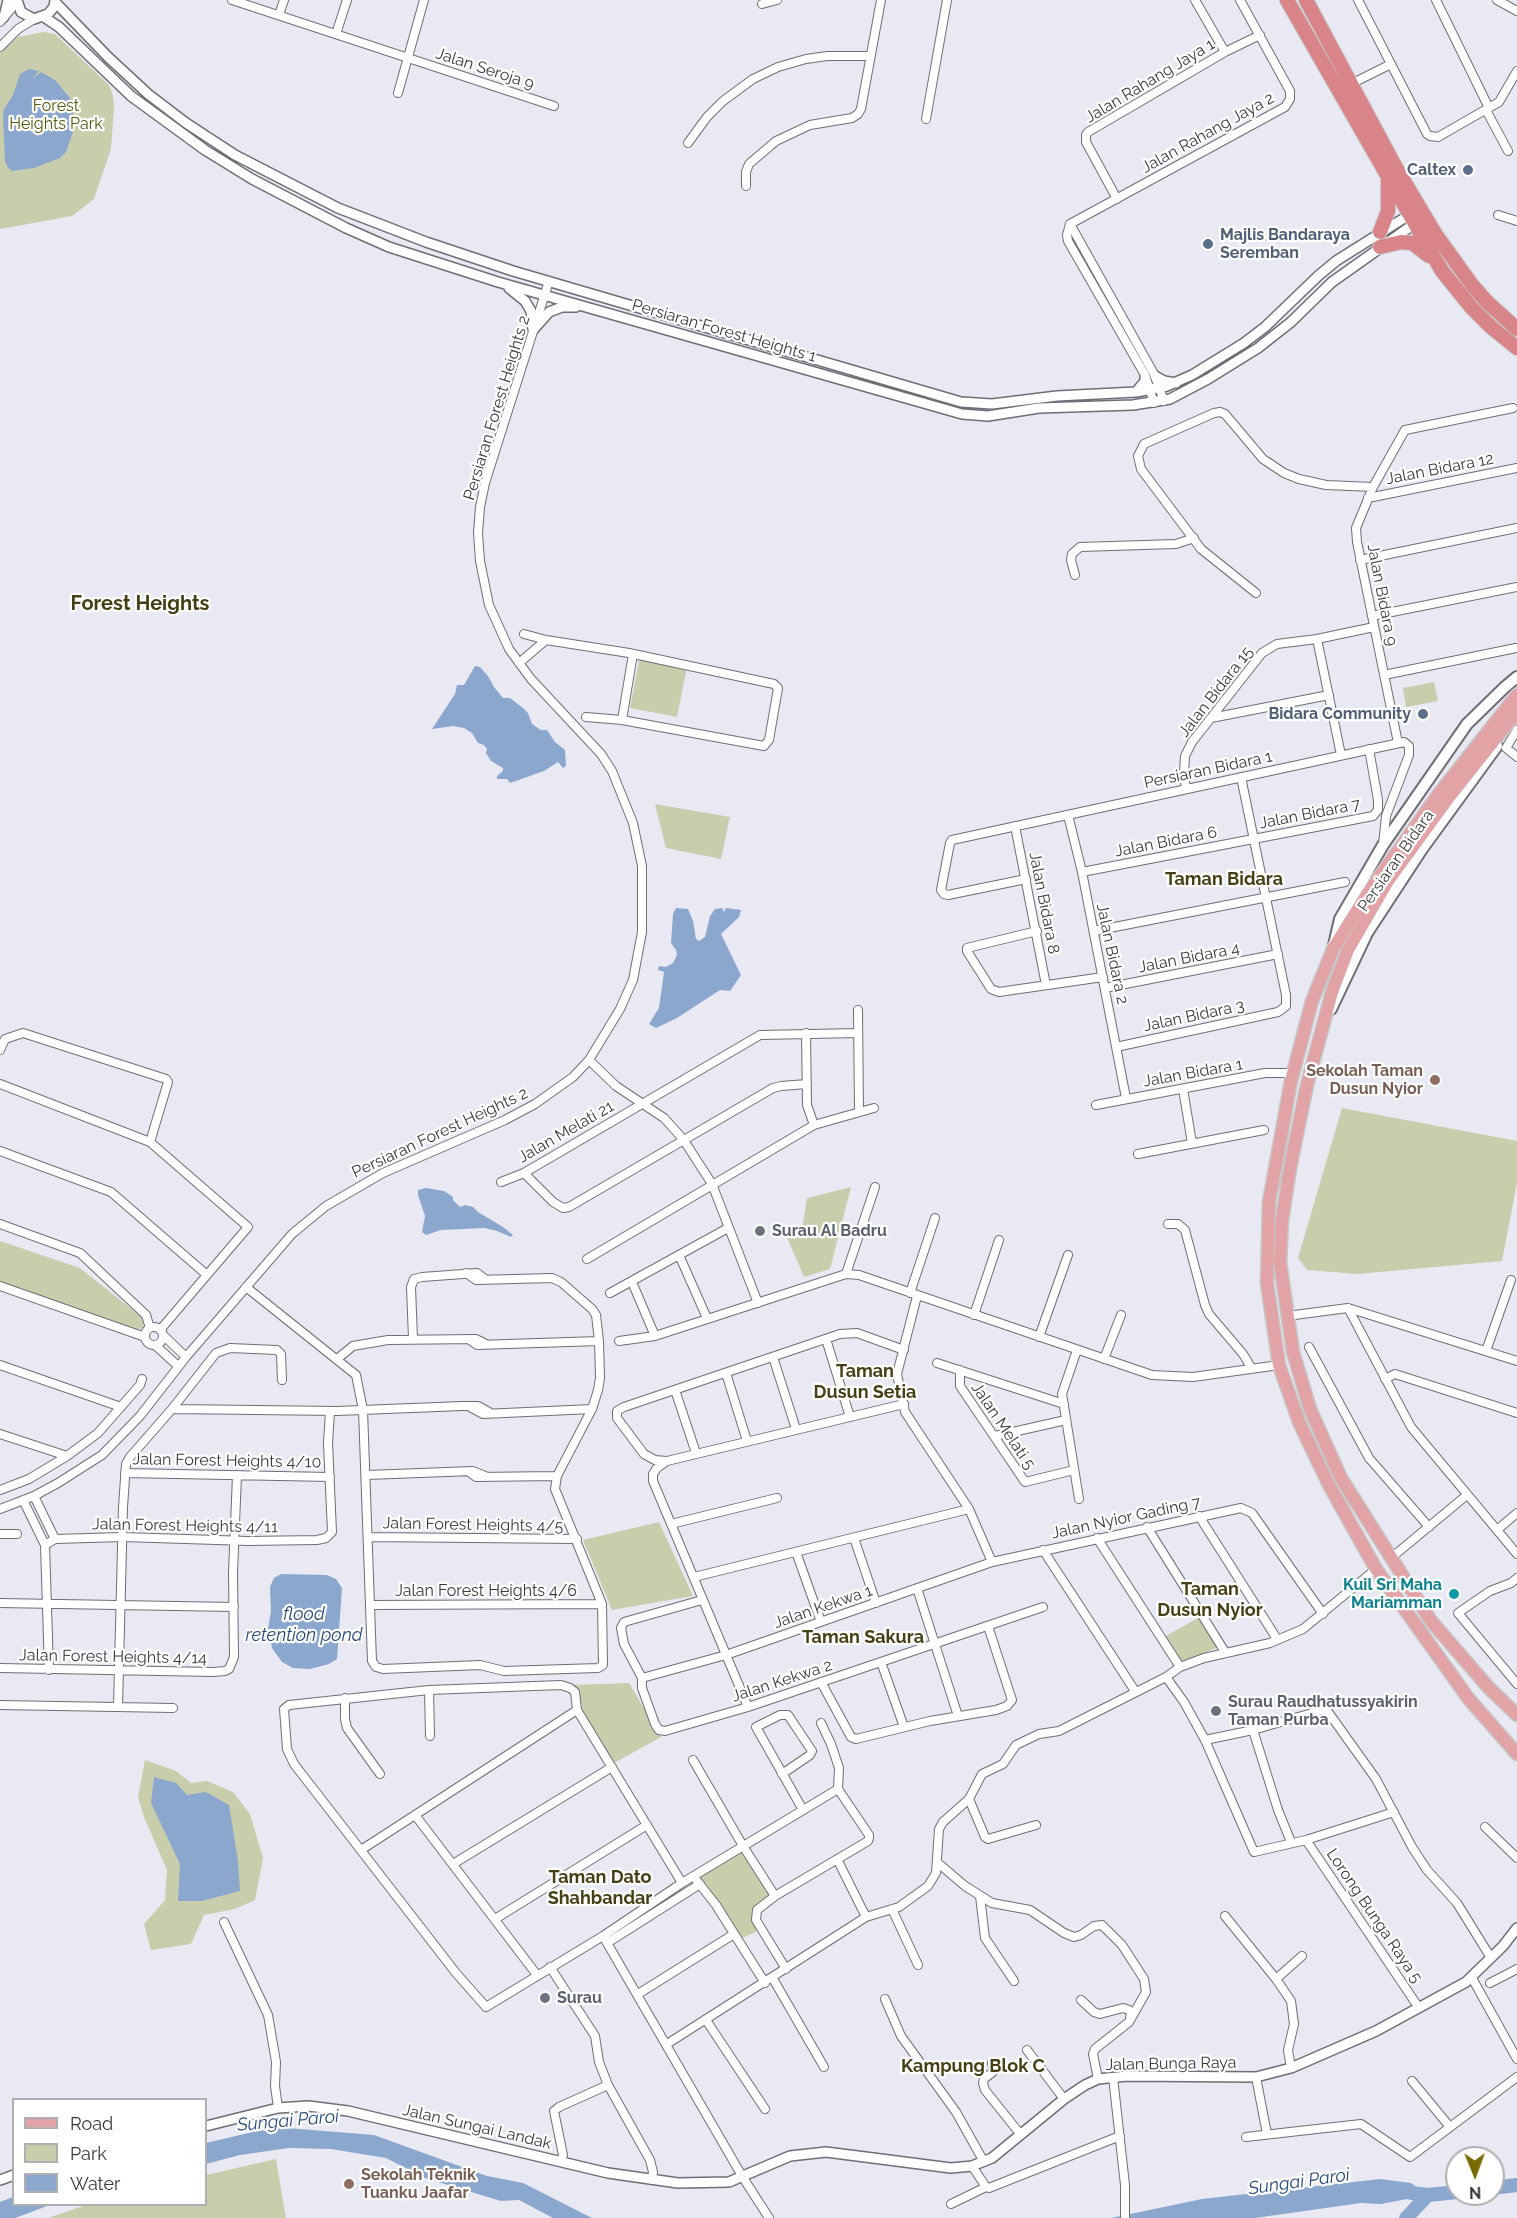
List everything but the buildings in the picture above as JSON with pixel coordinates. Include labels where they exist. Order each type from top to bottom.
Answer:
[{"type":"highway","points":[[1287,0],[1442,271]]},
{"type":"highway","points":[[1306,0],[1395,166],[1446,250],[1487,302],[1517,329]]},
{"type":"highway","points":[[1380,232],[1388,211],[1387,174]]},
{"type":"highway","points":[[1380,247],[1401,242],[1412,243],[1425,252],[1471,308],[1517,348]]},
{"type":"main road","name":"Persiaran Bidara","points":[[1333,948],[1340,919],[1383,845],[1467,724],[1517,677]]},
{"type":"main road","name":"Persiaran Bidara","points":[[1515,704],[1388,882],[1348,950],[1321,1032],[1290,1168],[1282,1221],[1281,1262],[1293,1352],[1310,1409],[1341,1478],[1431,1621],[1489,1688],[1517,1715]]},
{"type":"main road","points":[[1515,704],[1438,795],[1367,894],[1333,948],[1312,1001],[1291,1081],[1269,1202],[1268,1283],[1280,1365],[1299,1422],[1329,1485],[1376,1569],[1468,1698],[1517,1754]]},
{"type":"main road","name":"Persiaran Bidara","points":[[1321,1032],[1367,933],[1422,849],[1517,720]]},
{"type":"street","name":"Jalan Seroja 9","points":[[232,0],[554,106]]},
{"type":"street","points":[[279,15],[284,0]]},
{"type":"street","points":[[336,34],[347,0]]},
{"type":"street","points":[[398,93],[424,0]]},
{"type":"street","points":[[762,4],[777,0]]},
{"type":"street","points":[[746,186],[746,172],[749,164],[776,141],[810,125],[852,118],[858,114],[861,109],[881,0]]},
{"type":"street","points":[[926,119],[947,0]]},
{"type":"street","points":[[1195,0],[1225,52]]},
{"type":"street","name":"Jalan Rahang Jaya 2","points":[[1150,377],[1068,241],[1067,235],[1070,224],[1285,107],[1290,99],[1290,91],[1240,0]]},
{"type":"street","points":[[1358,0],[1427,134],[1433,137],[1438,137],[1502,99],[1517,71]]},
{"type":"street","points":[[1436,0],[1508,151]]},
{"type":"street","points":[[1497,0],[1517,11]]},
{"type":"street","points":[[2,20],[14,1]]},
{"type":"street","name":"Persiaran Forest Heights 1","points":[[14,1],[24,15],[39,18],[59,27],[139,102],[235,170],[346,228],[389,247],[498,282],[962,414],[988,416],[1059,407],[1159,402],[1208,379],[1258,348],[1291,322],[1332,282],[1412,220]]},
{"type":"street","points":[[0,47],[18,29],[52,11],[55,1]]},
{"type":"street","name":"Persiaran Forest Heights 1","points":[[55,1],[108,57],[148,94],[186,123],[235,155],[338,208],[481,260],[635,308],[961,402],[982,405],[1057,396],[1136,392],[1156,390],[1176,383],[1244,343],[1277,317],[1318,276],[1380,232],[1412,220]]},
{"type":"street","name":"Jalan Rahang Jaya 1","points":[[1116,199],[1086,142],[1086,135],[1092,129],[1225,52],[1260,35]]},
{"type":"street","points":[[688,143],[707,117],[723,101],[753,79],[778,67],[827,56],[870,56]]},
{"type":"street","points":[[1351,84],[1391,64]]},
{"type":"street","points":[[1498,215],[1517,221]]},
{"type":"street","name":"Persiaran Forest Heights 2","points":[[0,1509],[34,1496],[89,1465],[102,1455],[140,1416],[178,1366],[292,1234],[340,1196],[383,1173],[505,1120],[536,1104],[573,1077],[589,1060],[608,1033],[633,980],[639,954],[643,909],[642,866],[627,805],[612,771],[601,754],[531,679],[509,649],[489,604],[480,561],[478,533],[485,483],[549,281]]},
{"type":"street","points":[[498,282],[515,291],[525,301],[531,311],[533,330]]},
{"type":"street","points":[[533,330],[549,312],[562,307],[588,308]]},
{"type":"street","points":[[1150,377],[1176,383]]},
{"type":"street","points":[[1150,377],[1159,402]]},
{"type":"street","points":[[1136,392],[1150,377]]},
{"type":"street","name":"Jalan Bidara 9","points":[[1398,743],[1360,560],[1356,528],[1373,487],[1405,430],[1513,408]]},
{"type":"street","points":[[1256,593],[1207,555],[1142,469],[1139,452],[1144,444],[1220,412],[1225,414],[1263,459],[1284,473],[1326,485],[1373,487]]},
{"type":"street","name":"Jalan Bidara 12","points":[[1368,498],[1517,468]]},
{"type":"street","points":[[1360,560],[1517,528]]},
{"type":"street","points":[[1075,575],[1071,560],[1072,554],[1080,547],[1176,544],[1194,538]]},
{"type":"street","points":[[1372,616],[1517,587]]},
{"type":"street","name":"Jalan Bidara 15","points":[[1186,789],[1185,756],[1192,742],[1236,683],[1268,648],[1277,644],[1317,639],[1374,627]]},
{"type":"street","points":[[524,634],[774,684],[778,689],[769,740],[764,746],[622,720],[586,717]]},
{"type":"street","points":[[1317,639],[1341,755]]},
{"type":"street","points":[[519,663],[546,640]]},
{"type":"street","points":[[1384,675],[1516,648]]},
{"type":"street","points":[[622,720],[633,654]]},
{"type":"street","points":[[1211,718],[1329,694]]},
{"type":"street","points":[[1517,730],[1506,748],[1517,757]]},
{"type":"street","points":[[1383,845],[1386,816],[1409,755],[1409,746],[1404,742],[1398,743]]},
{"type":"street","name":"Persiaran Bidara 1","points":[[1026,879],[948,895],[941,890],[952,840],[1398,743]]},
{"type":"street","name":"Jalan Bidara 7","points":[[1255,839],[1373,816],[1378,810],[1378,800],[1369,749]]},
{"type":"street","points":[[1241,777],[1278,954]]},
{"type":"street","points":[[1392,803],[1392,811],[1395,815],[1405,814]]},
{"type":"street","name":"Jalan Bidara 2","points":[[1068,815],[1082,872],[1126,1098]]},
{"type":"street","name":"Jalan Bidara 8","points":[[1015,826],[1046,985]]},
{"type":"street","name":"Jalan Bidara 6","points":[[1082,872],[1255,839]]},
{"type":"street","points":[[1094,931],[1345,882]]},
{"type":"street","points":[[1037,931],[967,948],[995,992],[1103,977]]},
{"type":"street","name":"Jalan Bidara 4","points":[[1105,988],[1278,954]]},
{"type":"street","name":"Jalan Bidara 3","points":[[1116,1047],[1278,1012],[1286,1006],[1287,1001],[1278,954]]},
{"type":"street","points":[[858,1010],[859,1111]]},
{"type":"street","points":[[0,1050],[5,1039],[23,1033],[166,1079],[168,1082],[166,1091],[150,1142]]},
{"type":"street","name":"Jalan Melati 21","points":[[501,1182],[524,1173],[760,1035],[858,1033]]},
{"type":"street","points":[[806,1034],[807,1106],[814,1125]]},
{"type":"street","points":[[589,1060],[610,1082],[664,1118],[683,1139],[712,1184],[758,1303]]},
{"type":"street","name":"Jalan Bidara 1","points":[[1096,1105],[1278,1072],[1288,1073],[1291,1081]]},
{"type":"street","points":[[0,1084],[150,1142],[248,1227],[161,1332],[162,1340],[155,1345]]},
{"type":"street","points":[[524,1173],[553,1202],[563,1208],[568,1207],[773,1088],[807,1084]]},
{"type":"street","points":[[1183,1089],[1192,1143]]},
{"type":"street","points":[[587,1259],[814,1125],[874,1108]]},
{"type":"street","points":[[1138,1154],[1264,1130]]},
{"type":"street","points":[[0,1151],[111,1192],[207,1275]]},
{"type":"street","points":[[846,1274],[875,1187]]},
{"type":"street","points":[[934,1218],[897,1374],[905,1412],[969,1509],[992,1562]]},
{"type":"street","points":[[0,1224],[80,1254],[146,1316],[150,1328],[145,1337]]},
{"type":"street","points":[[1168,1224],[1178,1224],[1185,1230],[1209,1314],[1243,1354],[1252,1369]]},
{"type":"street","points":[[610,1293],[728,1228]]},
{"type":"street","points":[[974,1315],[999,1240]]},
{"type":"street","points":[[679,1255],[707,1318]]},
{"type":"street","points":[[1039,1337],[1068,1255]]},
{"type":"street","points":[[246,1287],[356,1375],[363,1410],[372,1662],[376,1667],[383,1669],[480,1665],[504,1671],[598,1668],[603,1665],[602,1604],[555,1489],[557,1476],[592,1409],[600,1378],[598,1323],[592,1309],[561,1282],[552,1278],[476,1281],[466,1273],[414,1279],[411,1287],[413,1339]]},
{"type":"street","points":[[619,1341],[655,1336],[846,1274],[859,1275],[1152,1376],[1193,1377],[1280,1365]]},
{"type":"street","points":[[1486,1351],[1511,1280]]},
{"type":"street","points":[[632,1282],[655,1336]]},
{"type":"street","points":[[0,1286],[145,1337],[150,1344],[155,1345],[178,1366]]},
{"type":"street","points":[[1348,1308],[1411,1427],[1517,1554]]},
{"type":"street","points":[[1287,1316],[1348,1308],[1517,1361]]},
{"type":"street","points":[[1104,1359],[1121,1315]]},
{"type":"street","points":[[150,1328],[155,1327],[186,1357]]},
{"type":"street","points":[[904,1350],[857,1333],[840,1334],[624,1407],[617,1411],[617,1418],[644,1454],[655,1460],[667,1461],[904,1404]]},
{"type":"street","points":[[337,1359],[353,1346],[369,1342],[413,1339],[479,1339],[486,1344],[599,1341]]},
{"type":"street","points":[[826,1339],[849,1417]]},
{"type":"street","points":[[1309,1347],[1369,1458],[1429,1527]]},
{"type":"street","points":[[118,1707],[126,1464],[216,1353],[230,1348],[277,1350],[281,1354],[282,1380]]},
{"type":"street","points":[[1077,1350],[1062,1394],[1079,1499]]},
{"type":"street","points":[[772,1357],[796,1429]]},
{"type":"street","points":[[937,1363],[1064,1404]]},
{"type":"street","points":[[0,1365],[121,1407]]},
{"type":"street","name":"Jalan Melati 5","points":[[960,1370],[960,1386],[995,1436],[1020,1478],[1025,1482],[1074,1470]]},
{"type":"street","points":[[726,1373],[747,1441]]},
{"type":"street","points":[[1385,1379],[1395,1374],[1517,1413]]},
{"type":"street","points":[[0,1490],[29,1479],[67,1456],[98,1433],[140,1385],[142,1379]]},
{"type":"street","points":[[675,1390],[696,1453]]},
{"type":"street","points":[[172,1409],[333,1411],[470,1407],[483,1414],[592,1409]]},
{"type":"street","points":[[330,1477],[333,1411]]},
{"type":"street","points":[[995,1436],[1066,1420]]},
{"type":"street","points":[[0,1434],[67,1456]]},
{"type":"street","points":[[667,1461],[653,1474],[653,1481],[748,1707]]},
{"type":"street","points":[[367,1475],[469,1472],[476,1477],[557,1476]]},
{"type":"street","name":"Jalan Forest Heights 4/10","points":[[125,1473],[330,1477]]},
{"type":"street","points":[[0,1604],[234,1607],[237,1475]]},
{"type":"street","name":"Jalan Forest Heights 4/11","points":[[45,1545],[55,1539],[122,1537],[235,1540],[317,1540],[326,1538],[332,1532],[330,1477]]},
{"type":"street","points":[[1391,1558],[1467,1495]]},
{"type":"street","points":[[34,1496],[55,1539]]},
{"type":"street","points":[[671,1524],[777,1498]]},
{"type":"street","points":[[23,1500],[45,1545],[49,1670]]},
{"type":"street","name":"Jalan Nyior Gading 7","points":[[1011,1557],[1199,1516],[1241,1508],[1248,1509],[1323,1614]]},
{"type":"street","points":[[694,1577],[969,1509]]},
{"type":"street","points":[[1497,1530],[1517,1513]]},
{"type":"street","points":[[1199,1516],[1277,1640]]},
{"type":"street","points":[[1147,1527],[1225,1652]]},
{"type":"street","points":[[0,1534],[17,1534]]},
{"type":"street","name":"Jalan Forest Heights 4/5","points":[[368,1537],[577,1539]]},
{"type":"street","points":[[854,1538],[876,1603]]},
{"type":"street","points":[[1097,1538],[1180,1667]]},
{"type":"street","points":[[1043,1550],[1135,1691]]},
{"type":"street","points":[[796,1552],[821,1622]]},
{"type":"street","name":"Jalan Kekwa 1","points":[[642,1678],[726,1655],[1011,1557]]},
{"type":"street","points":[[667,2044],[866,1917],[899,1907],[928,1886],[936,1873],[939,1829],[943,1822],[969,1799],[982,1774],[1003,1764],[1016,1745],[1039,1734],[1059,1731],[1166,1677],[1180,1667],[1225,1652],[1277,1640],[1303,1629],[1376,1569]]},
{"type":"street","points":[[1517,1590],[1514,1580],[1490,1591],[1458,1613],[1517,1684]]},
{"type":"street","points":[[917,1588],[958,1716]]},
{"type":"street","points":[[642,1678],[624,1644],[621,1628],[624,1622],[702,1600]]},
{"type":"street","name":"Jalan Forest Heights 4/6","points":[[370,1605],[602,1604]]},
{"type":"street","name":"Jalan Forest Heights 4/14","points":[[0,1668],[225,1671],[232,1665],[234,1657],[234,1607]]},
{"type":"street","name":"Jalan Kekwa 2","points":[[642,1678],[642,1688],[655,1724],[659,1730],[665,1731],[748,1707],[1044,1607]]},
{"type":"street","points":[[821,1682],[851,1737],[856,1739],[904,1727],[996,1710],[1007,1706],[1012,1700],[988,1626]]},
{"type":"street","points":[[881,1662],[904,1727]]},
{"type":"street","points":[[1166,1677],[1184,1702],[1205,1740],[1254,1852],[1306,1840],[1394,1812]]},
{"type":"street","points":[[682,1883],[577,1710],[575,1692],[570,1688],[561,1685],[429,1690],[289,1705],[284,1709],[283,1718],[288,1749],[294,1764],[483,2006],[489,2006],[550,1967],[605,1939],[700,1884]]},
{"type":"street","points":[[429,1690],[430,1736]]},
{"type":"street","points":[[345,1698],[347,1728],[380,1774]]},
{"type":"street","points":[[0,1705],[173,1708]]},
{"type":"street","points":[[1205,1740],[1254,1730],[1326,1709],[1376,1779],[1427,1870],[1457,1903],[1491,1958]]},
{"type":"street","points":[[361,1850],[577,1710]]},
{"type":"street","points":[[782,1773],[810,1755],[812,1751],[788,1716],[780,1715],[756,1727],[782,1773],[803,1810]]},
{"type":"street","points":[[786,1969],[756,1920],[757,1910],[775,1896],[868,1841],[870,1835],[838,1789],[839,1768],[821,1723]]},
{"type":"street","points":[[1254,1730],[1278,1810],[1291,1842]]},
{"type":"street","points":[[693,1760],[775,1896]]},
{"type":"street","points":[[453,1864],[612,1767]]},
{"type":"street","points":[[605,1939],[682,1883],[838,1789]]},
{"type":"street","points":[[969,1799],[984,1838],[1036,1825]]},
{"type":"street","points":[[415,1815],[537,1975]]},
{"type":"street","points":[[495,1919],[646,1825]]},
{"type":"street","points":[[1485,1827],[1517,1858]]},
{"type":"street","name":"Lorong Bunga Raya 5","points":[[1306,1840],[1419,2008]]},
{"type":"street","points":[[837,1859],[866,1917]]},
{"type":"street","points":[[938,1863],[964,1886],[992,1903],[1030,1910],[1064,1933],[1074,1937],[1082,1935],[1094,1926],[1102,1925],[1122,1945],[1146,1985],[1146,1992],[1129,2022],[1095,2049],[1093,2054],[1098,2079]]},
{"type":"street","points":[[694,1877],[765,1983]]},
{"type":"street","points":[[980,1896],[985,1938],[1014,1981]]},
{"type":"street","points":[[892,1909],[918,1965]]},
{"type":"street","points":[[1224,1916],[1276,1979],[1291,2001],[1294,2017],[1288,2050],[1291,2068]]},
{"type":"street","points":[[224,1922],[268,2015],[276,2062],[275,2086],[278,2108]]},
{"type":"street","name":"Jalan Bunga Raya","points":[[742,2176],[790,2156],[825,2152],[951,2168],[972,2166],[984,2162],[1064,2099],[1098,2079],[1113,2077],[1256,2077],[1291,2068],[1376,2031],[1472,1978],[1517,1928]]},
{"type":"street","points":[[638,1994],[734,1934]]},
{"type":"street","points":[[605,1939],[742,2176],[769,2218]]},
{"type":"street","points":[[1276,1979],[1302,1956]]},
{"type":"street","points":[[550,1967],[595,2036],[599,2062],[608,2085],[650,2160],[652,2180]]},
{"type":"street","points":[[1490,1983],[1517,1969]]},
{"type":"street","points":[[772,1977],[824,2067]]},
{"type":"street","points":[[1472,1978],[1517,2059]]},
{"type":"street","points":[[885,1999],[901,2036],[956,2112],[984,2162]]},
{"type":"street","points":[[1081,2000],[1094,2012],[1100,2014],[1116,2008],[1129,2010],[1131,2013],[1129,2022]]},
{"type":"street","points":[[705,2020],[765,2109]]},
{"type":"street","points":[[1507,2042],[1517,2037]]},
{"type":"street","points":[[1027,2050],[1064,2099]]},
{"type":"street","points":[[992,2063],[994,2071],[982,2083],[985,2090],[1021,2134]]},
{"type":"street","points":[[1113,2077],[1126,2214]]},
{"type":"street","points":[[1256,2077],[1267,2134]]},
{"type":"street","points":[[1246,2137],[1361,2124],[1410,2157],[1517,2077]]},
{"type":"street","points":[[1412,2081],[1450,2127]]},
{"type":"street","points":[[561,2162],[563,2155],[554,2112],[558,2107],[608,2085]]},
{"type":"street","name":"Jalan Sungai Landak","points":[[207,2126],[278,2108],[308,2106],[348,2111],[561,2162],[652,2180],[717,2183],[729,2182],[742,2176]]},
{"type":"street","points":[[951,2204],[986,2187],[1120,2136]]},
{"type":"street","points":[[972,2166],[986,2187]]},
{"type":"green space","name":"Forest Heights Park","points":[[43,32],[55,34],[109,85],[114,106],[111,149],[94,199],[72,216],[0,229],[0,53],[18,37]]},
{"type":"green space","points":[[640,656],[687,666],[677,717],[630,708]]},
{"type":"green space","points":[[1434,682],[1438,701],[1406,707],[1403,688]]},
{"type":"green space","points":[[655,804],[730,817],[721,859],[666,848]]},
{"type":"green space","points":[[1342,1108],[1517,1141],[1517,1183],[1502,1261],[1357,1274],[1307,1270],[1298,1258]]},
{"type":"green space","points":[[851,1187],[830,1269],[804,1277],[786,1235],[803,1224],[807,1198]]},
{"type":"green space","points":[[0,1241],[80,1268],[144,1319],[143,1328],[137,1330],[0,1286]]},
{"type":"green space","points":[[659,1522],[693,1596],[612,1610],[583,1540]]},
{"type":"green space","points":[[1200,1617],[1219,1647],[1179,1663],[1164,1637]]},
{"type":"green space","points":[[629,1683],[661,1737],[614,1763],[580,1709],[579,1694],[572,1685]]},
{"type":"green space","points":[[145,1760],[176,1771],[191,1783],[207,1781],[233,1792],[250,1814],[263,1858],[255,1900],[235,1909],[204,1915],[191,1944],[151,1950],[144,1924],[165,1900],[167,1870],[144,1817],[138,1797]]},
{"type":"green space","points":[[745,1849],[775,1896],[752,1910],[761,1929],[741,1939],[695,1877]]},
{"type":"green space","points":[[276,2159],[286,2218],[48,2218],[83,2206],[207,2206],[207,2175]]},
{"type":"water","points":[[29,69],[39,71],[32,79],[41,72],[55,80],[70,98],[73,106],[73,132],[66,152],[60,158],[34,168],[12,171],[5,161],[4,109],[13,95],[20,74]]},
{"type":"water","points":[[475,666],[480,667],[488,676],[503,698],[510,698],[528,713],[532,724],[541,730],[547,730],[555,742],[565,750],[566,766],[563,768],[558,762],[544,771],[510,783],[507,779],[497,779],[503,768],[491,761],[486,753],[487,749],[478,743],[472,733],[464,728],[453,726],[432,729],[455,694],[457,685],[464,685]]},
{"type":"water","points":[[676,908],[688,909],[696,939],[699,941],[705,937],[710,916],[715,909],[722,908],[724,912],[726,908],[741,910],[739,917],[721,934],[741,975],[730,991],[720,990],[677,1018],[656,1028],[649,1024],[659,1008],[664,972],[658,970],[659,966],[666,967],[673,963],[677,955],[671,943],[673,914]]},
{"type":"water","points":[[426,1188],[444,1191],[453,1197],[460,1207],[465,1205],[473,1207],[513,1235],[511,1237],[484,1228],[441,1230],[426,1235],[422,1232],[425,1216],[418,1190]]},
{"type":"water","name":"flood retention pond","points":[[281,1574],[327,1575],[336,1579],[342,1588],[337,1659],[329,1664],[310,1669],[293,1668],[282,1662],[272,1648],[268,1629],[271,1611],[270,1587],[274,1578]]},
{"type":"water","points":[[154,1777],[176,1783],[187,1795],[206,1792],[229,1805],[238,1861],[240,1891],[202,1901],[178,1901],[180,1864],[151,1803]]},
{"type":"water","points":[[274,2127],[374,2135],[487,2176],[523,2183],[592,2218],[553,2218],[519,2200],[501,2201],[425,2178],[386,2158],[331,2149],[289,2148],[240,2155],[207,2164],[207,2143]]},
{"type":"water","points":[[1380,2179],[1411,2183],[1428,2195],[1381,2204],[1361,2203],[1255,2218],[1111,2218],[1202,2199]]},
{"type":"water","points":[[12,2197],[12,2206],[47,2206],[15,2218],[0,2218],[0,2202]]},
{"type":"waterway","points":[[1505,2186],[1517,2185]]},
{"type":"waterway","points":[[1411,2193],[1428,2195],[1445,2193]]},
{"type":"waterway","points":[[1406,2218],[1428,2195]]},
{"type":"place","name":"Caltex","points":[[1468,170]]},
{"type":"place","name":"Majlis Bandaraya Seremban","points":[[1208,244]]},
{"type":"place","name":"Bidara Community","points":[[1423,714]]},
{"type":"place","name":"Sekolah Taman Dusun Nyior","points":[[1435,1080]]},
{"type":"place","name":"Surau Al Badru","points":[[760,1231]]},
{"type":"place","name":"Kuil Sri Maha Mariamman","points":[[1454,1594]]},
{"type":"place","name":"Surau Raudhatussyakirin Taman Purba","points":[[1216,1711]]},
{"type":"place","name":"Surau","points":[[545,1998]]},
{"type":"place","name":"Sekolah Teknik Tuanku Jaafar","points":[[349,2184]]},
{"type":"district","name":"Forest Heights","points":[[140,604]]},
{"type":"district","name":"Taman Bidara","points":[[1224,880]]},
{"type":"district","name":"Taman Dusun Setia","points":[[865,1382]]},
{"type":"district","name":"Taman Dusun Nyior","points":[[1210,1600]]},
{"type":"district","name":"Taman Sakura","points":[[863,1638]]},
{"type":"district","name":"Taman Dato Shahbandar","points":[[600,1888]]},
{"type":"district","name":"Kampung Blok C","points":[[973,2067]]},
{"type":"water label","name":"Sungai Paroi","points":[[288,2121]]},
{"type":"water label","name":"Sungai Paroi","points":[[1299,2182]]}]
